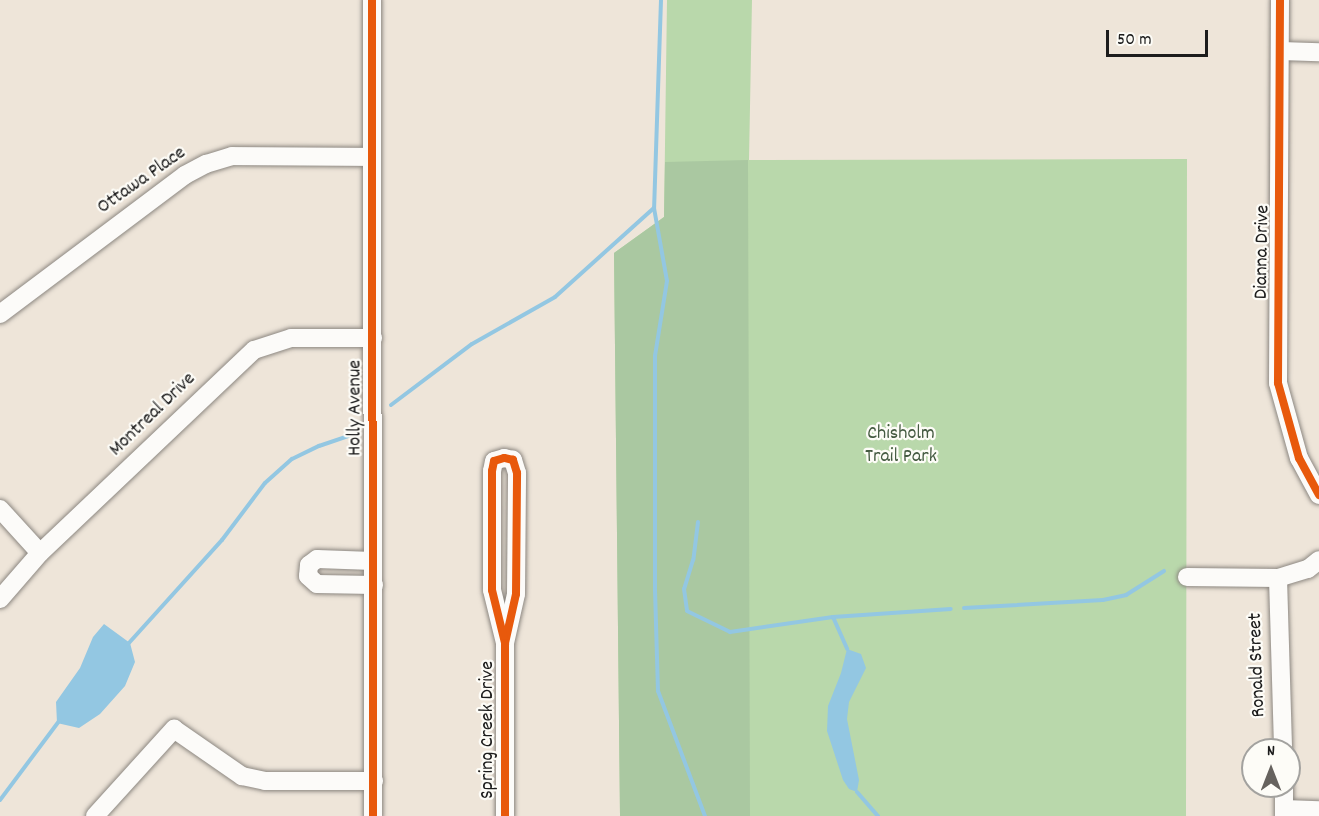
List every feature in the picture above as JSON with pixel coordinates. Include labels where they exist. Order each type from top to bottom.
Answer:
[{"type":"street","name":"Holly Avenue","points":[[372,0],[373,816]]},
{"type":"street","name":"Dianna Drive","points":[[1280,0],[1278,383],[1299,458],[1319,495]]},
{"type":"street","points":[[1281,51],[1319,52]]},
{"type":"street","name":"Ottawa Place","points":[[0,314],[185,175],[206,164],[232,156],[372,158]]},
{"type":"street","name":"Montreal Drive","points":[[0,599],[40,554],[254,350],[291,338],[373,338]]},
{"type":"street","name":"Spring Creek Drive","points":[[505,643],[492,590],[492,483],[494,461],[504,458],[513,460],[517,473],[516,594],[505,643],[505,816]]},
{"type":"street","points":[[0,509],[40,554]]},
{"type":"street","points":[[373,561],[317,559],[309,565],[308,576],[317,584],[374,585]]},
{"type":"street","points":[[1187,577],[1278,578],[1308,569],[1319,560]]},
{"type":"street","name":"Ronald Street","points":[[1278,578],[1282,738]]},
{"type":"street","points":[[95,816],[174,729],[242,776],[265,781],[374,781]]},
{"type":"street","points":[[1284,812],[1319,810]]},
{"type":"green space","name":"Chisholm Trail Park","points":[[667,0],[752,0],[749,160],[1187,159],[1186,816],[620,816],[614,253],[664,217]]},
{"type":"green space","points":[[748,160],[750,816],[620,816],[614,253],[664,217],[665,162]]},
{"type":"water","points":[[104,624],[130,643],[135,662],[125,686],[100,714],[79,728],[57,723],[56,702],[80,668],[93,637]]},
{"type":"water","points":[[847,649],[861,654],[866,668],[849,702],[847,719],[859,780],[857,792],[849,789],[843,780],[827,731],[828,706],[841,673]]},
{"type":"waterway","points":[[661,0],[654,208],[667,281],[655,356],[655,590],[658,691],[705,816]]},
{"type":"waterway","points":[[391,405],[472,344],[555,297],[654,208]]},
{"type":"waterway","points":[[128,644],[222,540],[265,483],[292,459],[319,446],[357,433]]},
{"type":"waterway","points":[[698,522],[693,560],[684,589],[687,611],[730,632],[833,617],[951,609]]},
{"type":"waterway","points":[[964,608],[1103,600],[1126,595],[1164,571]]},
{"type":"waterway","points":[[833,617],[847,649]]},
{"type":"waterway","points":[[0,800],[59,721]]},
{"type":"waterway","points":[[857,792],[878,816]]},
{"type":"cycle path","points":[[372,0],[373,816]]},
{"type":"cycle path","points":[[1280,0],[1278,383],[1299,458],[1319,495]]},
{"type":"cycle path","points":[[505,643],[516,594],[517,473],[513,460],[504,458],[494,461],[492,471],[492,590],[505,643],[505,816]]}]
